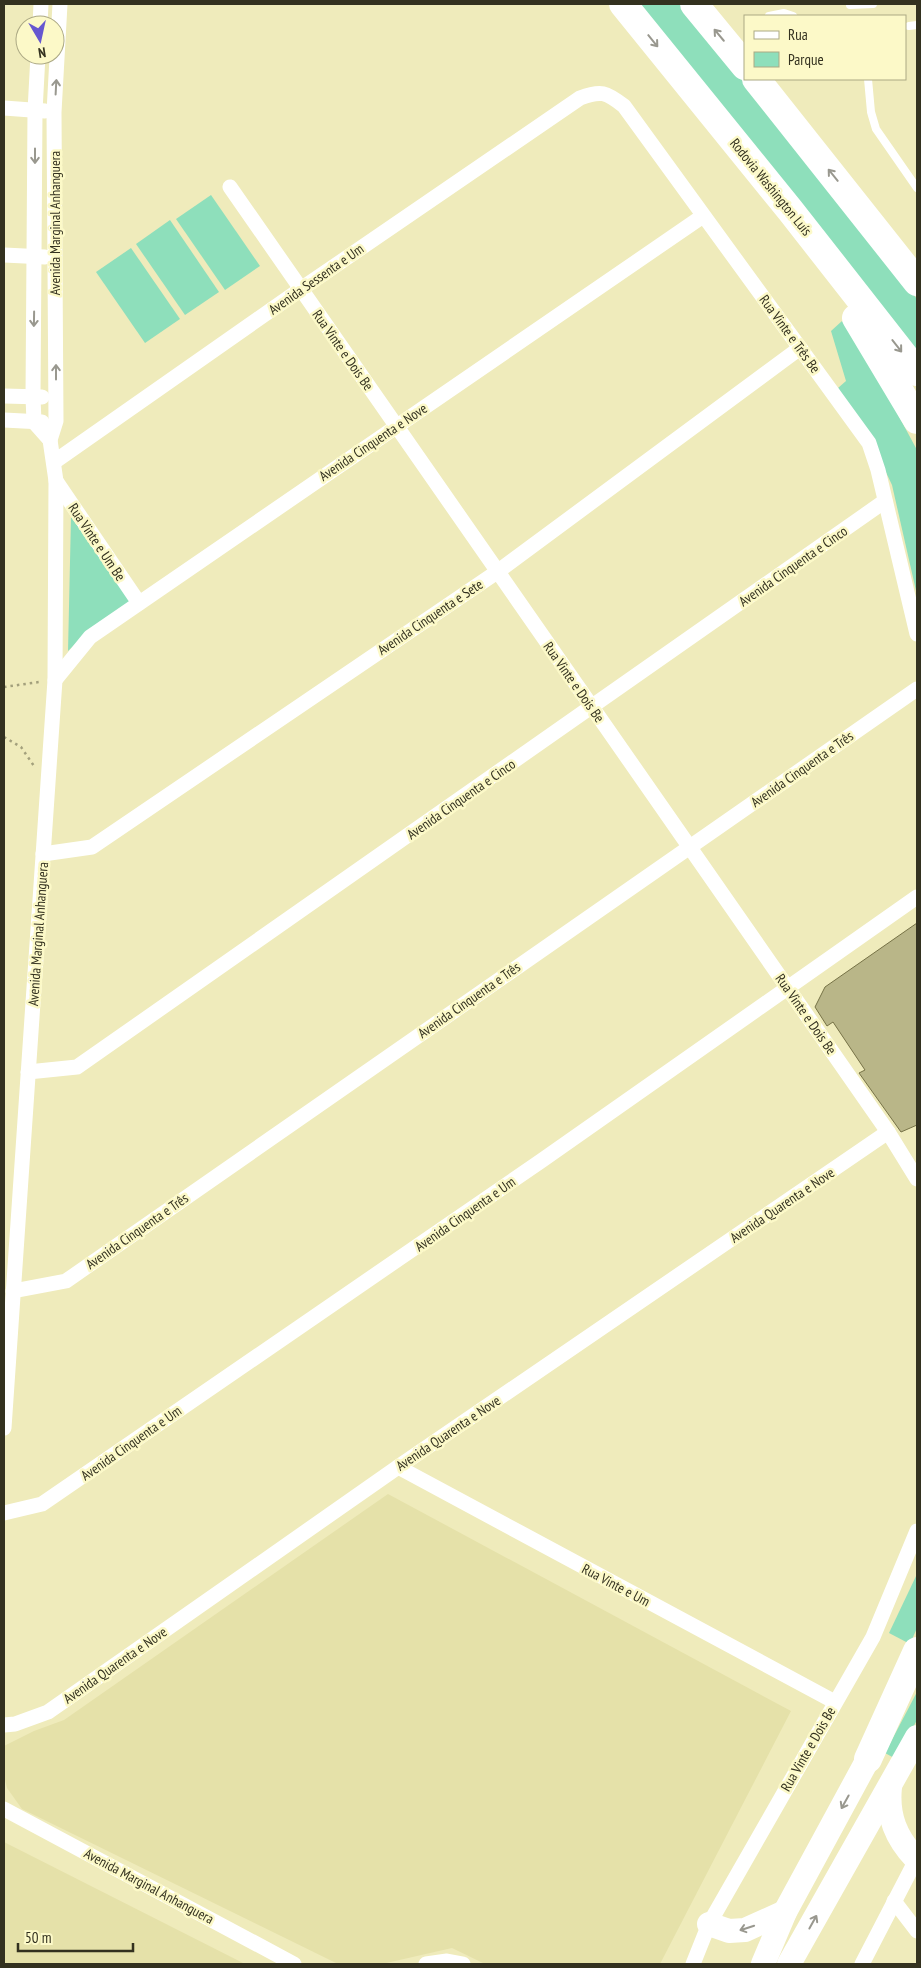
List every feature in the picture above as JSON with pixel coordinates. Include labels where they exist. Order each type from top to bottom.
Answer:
[{"type":"highway","name":"Rodovia Washington Luís","points":[[622,4],[790,210],[917,372]]},
{"type":"highway","points":[[694,4],[744,65]]},
{"type":"highway","points":[[757,80],[917,282]]},
{"type":"highway","points":[[858,206],[917,261]]},
{"type":"highway","points":[[790,210],[917,420]]},
{"type":"highway","points":[[868,1759],[917,1651]]},
{"type":"highway","points":[[868,1759],[917,1670]]},
{"type":"main road","points":[[790,1964],[917,1737]]},
{"type":"main road","points":[[763,1964],[785,1912],[868,1759]]},
{"type":"main road","points":[[890,1786],[889,1800],[893,1826],[903,1844],[917,1859]]},
{"type":"main road","points":[[709,1924],[729,1931],[745,1930],[785,1912]]},
{"type":"street","name":"Avenida Marginal Anhanguera","points":[[4,1428],[55,680],[56,481],[50,440],[56,421],[54,112],[60,4]]},
{"type":"street","name":"Avenida Marginal Anhanguera","points":[[34,422],[34,258],[38,65]]},
{"type":"street","name":"Rua Vinte e Três Be","points":[[580,98],[594,93],[608,94],[624,106],[869,444],[885,501],[917,634]]},
{"type":"street","name":"Avenida Sessenta e Um","points":[[54,462],[301,288],[580,98]]},
{"type":"street","points":[[4,108],[54,112]]},
{"type":"street","name":"Rua Vinte e Dois Be","points":[[230,187],[888,1132],[917,1179]]},
{"type":"street","name":"Avenida Cinquenta e Nove","points":[[55,680],[90,637],[703,216]]},
{"type":"street","points":[[4,255],[34,258],[55,257]]},
{"type":"street","name":"Avenida Cinquenta e Sete","points":[[44,854],[92,847],[497,572],[800,348]]},
{"type":"street","points":[[4,396],[56,397]]},
{"type":"street","points":[[4,420],[56,421]]},
{"type":"street","points":[[34,422],[50,440]]},
{"type":"street","name":"Rua Vinte e Um Be","points":[[56,481],[139,603]]},
{"type":"street","name":"Avenida Cinquenta e Cinco","points":[[28,1072],[76,1067],[592,708],[885,501]]},
{"type":"street","name":"Avenida Cinquenta e Três","points":[[13,1291],[66,1280],[917,689]]},
{"type":"street","name":"Avenida Cinquenta e Um","points":[[4,1514],[42,1504],[541,1161],[917,897]]},
{"type":"street","name":"Avenida Quarenta e Nove","points":[[4,1725],[15,1724],[48,1712],[398,1468],[888,1132]]},
{"type":"street","name":"Rua Vinte e Um","points":[[398,1468],[835,1702]]},
{"type":"street","name":"Rua Vinte e Dois Be","points":[[693,1964],[709,1924],[873,1637],[917,1532]]},
{"type":"street","name":"Avenida Marginal Anhanguera","points":[[4,1809],[294,1964]]},
{"type":"street","points":[[862,1964],[917,1859]]},
{"type":"street","points":[[894,1901],[917,1931]]},
{"type":"street","points":[[426,1964],[447,1961],[463,1964]]},
{"type":"lane","points":[[850,5],[873,4]]},
{"type":"lane","points":[[774,15],[784,13],[790,15]]},
{"type":"lane","points":[[868,80],[871,112],[876,129],[917,188]]},
{"type":"path","points":[[4,687],[55,680]]},
{"type":"path","points":[[4,737],[21,747],[48,786]]},
{"type":"shaded area","points":[[388,1494],[791,1711],[660,1964],[485,1964],[452,1948],[382,1964],[338,1964],[22,1809],[7,1788],[4,1775],[4,1746],[34,1731],[64,1720]]},
{"type":"shaded area","points":[[4,1842],[245,1964],[4,1964]]},
{"type":"green space","points":[[635,4],[680,4],[846,208],[917,299],[917,357]]},
{"type":"green space","points":[[211,195],[260,266],[225,290],[176,219]]},
{"type":"green space","points":[[170,220],[219,292],[185,315],[136,244]]},
{"type":"green space","points":[[131,248],[180,319],[145,343],[96,272]]},
{"type":"green space","points":[[842,321],[866,355],[917,450],[917,595],[892,485],[873,445],[838,388],[846,381],[831,331]]},
{"type":"green space","points":[[71,517],[133,601],[85,635],[68,651]]},
{"type":"green space","points":[[917,1574],[917,1628],[910,1644],[889,1633]]},
{"type":"green space","points":[[917,1692],[917,1720],[896,1759],[885,1753]]},
{"type":"building","points":[[917,923],[917,1125],[901,1132],[859,1073],[865,1070],[833,1022],[827,1026],[815,1007],[825,987]]}]
